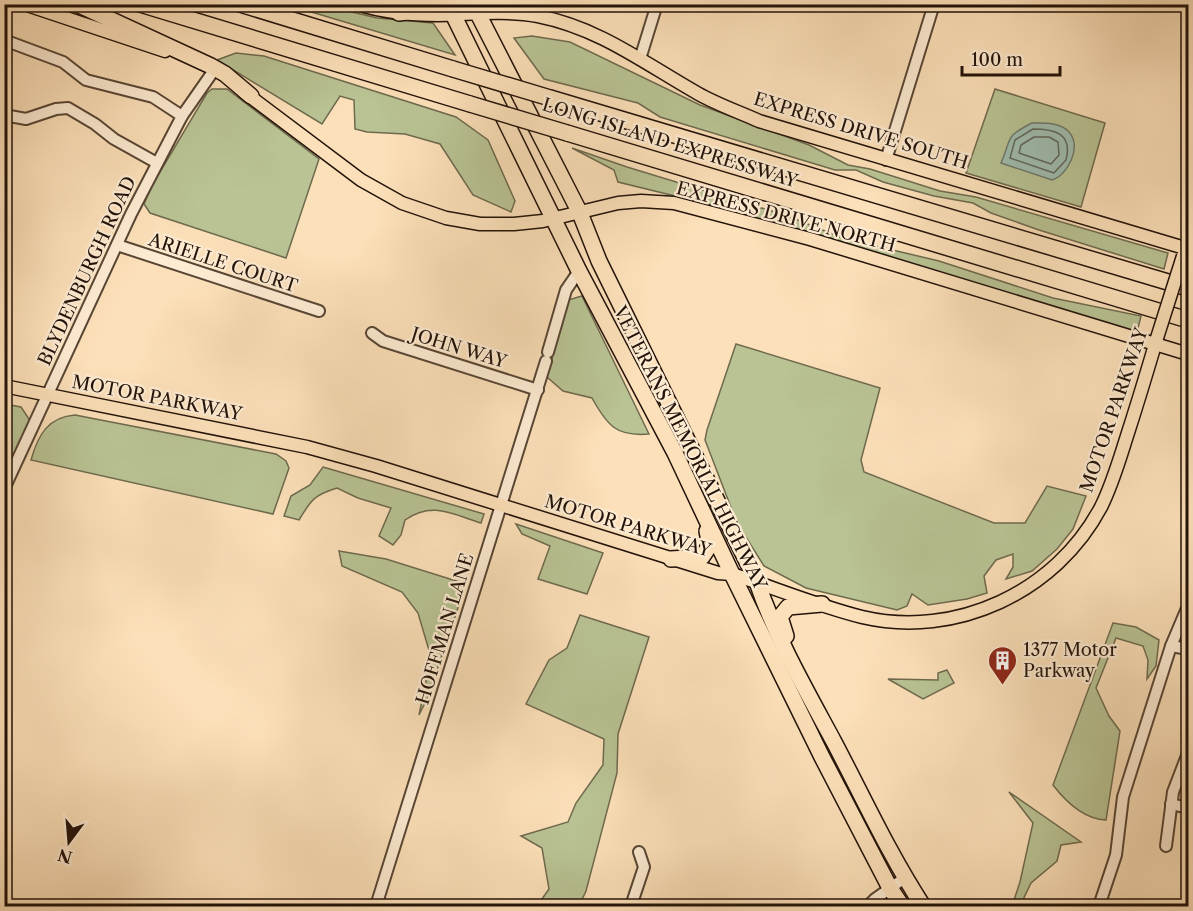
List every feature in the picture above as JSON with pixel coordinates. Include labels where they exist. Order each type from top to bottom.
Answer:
[{"type":"highway","points":[[77,4],[212,66],[251,96]]},
{"type":"highway","name":"LONG ISLAND EXPRESSWAY","points":[[140,4],[1188,320]]},
{"type":"highway","name":"LONG ISLAND EXPRESSWAY","points":[[240,4],[1188,288]]},
{"type":"highway","points":[[399,13],[420,10],[429,4]]},
{"type":"highway","name":"VETERANS MEMORIAL HIGHWAY","points":[[475,8],[580,213],[600,261],[757,582],[767,613],[802,684],[874,822],[923,906]]},
{"type":"highway","name":"VETERANS MEMORIAL HIGHWAY","points":[[451,9],[579,271],[689,483],[822,757],[890,888],[902,906]]},
{"type":"highway","points":[[671,559],[702,557],[710,545],[710,538],[689,483]]},
{"type":"highway","points":[[802,684],[780,617],[791,606],[822,604]]},
{"type":"main road","name":"EXPRESS DRIVE NORTH","points":[[24,4],[156,48],[212,73],[251,96],[349,172],[377,190],[416,209],[446,218],[480,224],[514,224],[580,213],[618,203],[641,201],[674,203],[810,239],[1156,342],[1188,354]]},
{"type":"main road","name":"EXPRESS DRIVE SOUTH","points":[[357,4],[399,13],[475,8],[539,16],[581,28],[610,41],[700,95],[759,121],[1186,248]]},
{"type":"main road","name":"MOTOR PARKWAY","points":[[4,386],[307,447],[376,466],[671,559],[718,573],[732,574],[862,617],[937,621],[977,612],[1007,600],[1032,585],[1058,563],[1084,536],[1101,506],[1115,472],[1186,248]]},
{"type":"street","points":[[640,58],[657,4]]},
{"type":"street","points":[[886,160],[934,4]]},
{"type":"street","points":[[4,40],[63,62],[86,80],[153,98],[182,116]]},
{"type":"street","name":"BLYDENBURGH ROAD","points":[[4,489],[156,163],[182,116],[212,73]]},
{"type":"street","points":[[4,115],[26,119],[56,109],[68,108],[156,163]]},
{"type":"street","name":"ARIELLE COURT","points":[[117,245],[319,311]]},
{"type":"street","name":"HOFFMAN LANE","points":[[376,906],[500,505],[538,390],[566,290],[579,271]]},
{"type":"street","name":"JOHN WAY","points":[[372,333],[383,341],[538,390]]},
{"type":"street","points":[[1099,906],[1116,855],[1123,797],[1171,646],[1188,606]]},
{"type":"street","points":[[1171,646],[1188,649]]},
{"type":"street","points":[[1166,846],[1173,792],[1188,753]]},
{"type":"street","points":[[1171,804],[1188,808]]},
{"type":"street","points":[[631,906],[644,867],[639,852]]},
{"type":"street","points":[[868,906],[906,877]]},
{"type":"green space","points":[[288,5],[323,5],[377,18],[433,23],[455,55]]},
{"type":"green space","points":[[532,36],[570,42],[700,105],[809,145],[848,165],[870,169],[940,191],[976,197],[1168,253],[1164,269],[1039,230],[991,213],[973,203],[934,196],[883,182],[856,170],[835,170],[660,117],[638,103],[544,79],[514,38]]},
{"type":"green space","points":[[236,53],[264,56],[456,117],[488,140],[515,201],[511,212],[473,195],[440,144],[405,134],[355,129],[354,100],[340,96],[322,124],[217,60]]},
{"type":"green space","points":[[212,89],[227,89],[319,159],[286,258],[150,213],[144,204],[151,187],[207,93]]},
{"type":"green space","points":[[995,89],[1105,123],[1081,207],[966,173]]},
{"type":"green space","points":[[572,148],[788,216],[842,238],[939,261],[1053,298],[1141,316],[1137,332],[720,207],[618,182],[614,170]]},
{"type":"green space","points":[[582,296],[649,434],[620,431],[608,422],[592,398],[563,391],[547,377],[568,300]]},
{"type":"green space","points":[[736,344],[880,388],[861,460],[864,472],[994,523],[1025,523],[1047,486],[1086,496],[1073,529],[1057,549],[1032,571],[1006,579],[1013,567],[1013,554],[996,560],[984,576],[987,593],[967,599],[928,605],[912,594],[907,606],[897,610],[806,588],[764,566],[737,523],[705,440]]},
{"type":"green space","points":[[5,404],[21,407],[29,419],[16,455],[5,453]]},
{"type":"green space","points":[[75,415],[276,454],[286,461],[289,468],[273,514],[31,460],[37,443],[46,429],[58,419]]},
{"type":"green space","points":[[323,467],[484,514],[481,523],[442,511],[424,511],[415,514],[405,520],[401,535],[393,545],[379,536],[391,508],[358,498],[337,488],[314,499],[299,520],[284,516],[291,496],[310,485]]},
{"type":"green space","points":[[516,524],[603,553],[587,594],[538,579],[550,546],[522,534]]},
{"type":"green space","points":[[339,551],[386,559],[466,584],[428,697],[419,715],[431,657],[418,613],[402,592],[342,566]]},
{"type":"green space","points":[[580,615],[649,637],[618,734],[617,773],[586,891],[579,906],[537,906],[549,889],[542,848],[521,836],[568,822],[576,803],[603,765],[604,739],[526,704],[549,660],[567,648]]},
{"type":"green space","points":[[1113,623],[1136,627],[1159,640],[1156,666],[1147,679],[1148,660],[1143,646],[1116,638],[1096,688],[1109,716],[1120,731],[1106,820],[1083,813],[1064,798],[1053,785]]},
{"type":"green space","points":[[947,670],[954,683],[923,699],[888,679],[938,680],[938,673]]},
{"type":"green space","points":[[1009,792],[1081,842],[1061,845],[1057,861],[1031,883],[1020,906],[1012,906],[1020,882],[1033,823]]},
{"type":"water","points":[[1032,123],[1061,126],[1073,138],[1074,152],[1068,167],[1052,180],[1001,163],[1013,135]]},
{"type":"place","name":"1377 Motor Parkway","points":[[1002,686]]}]
